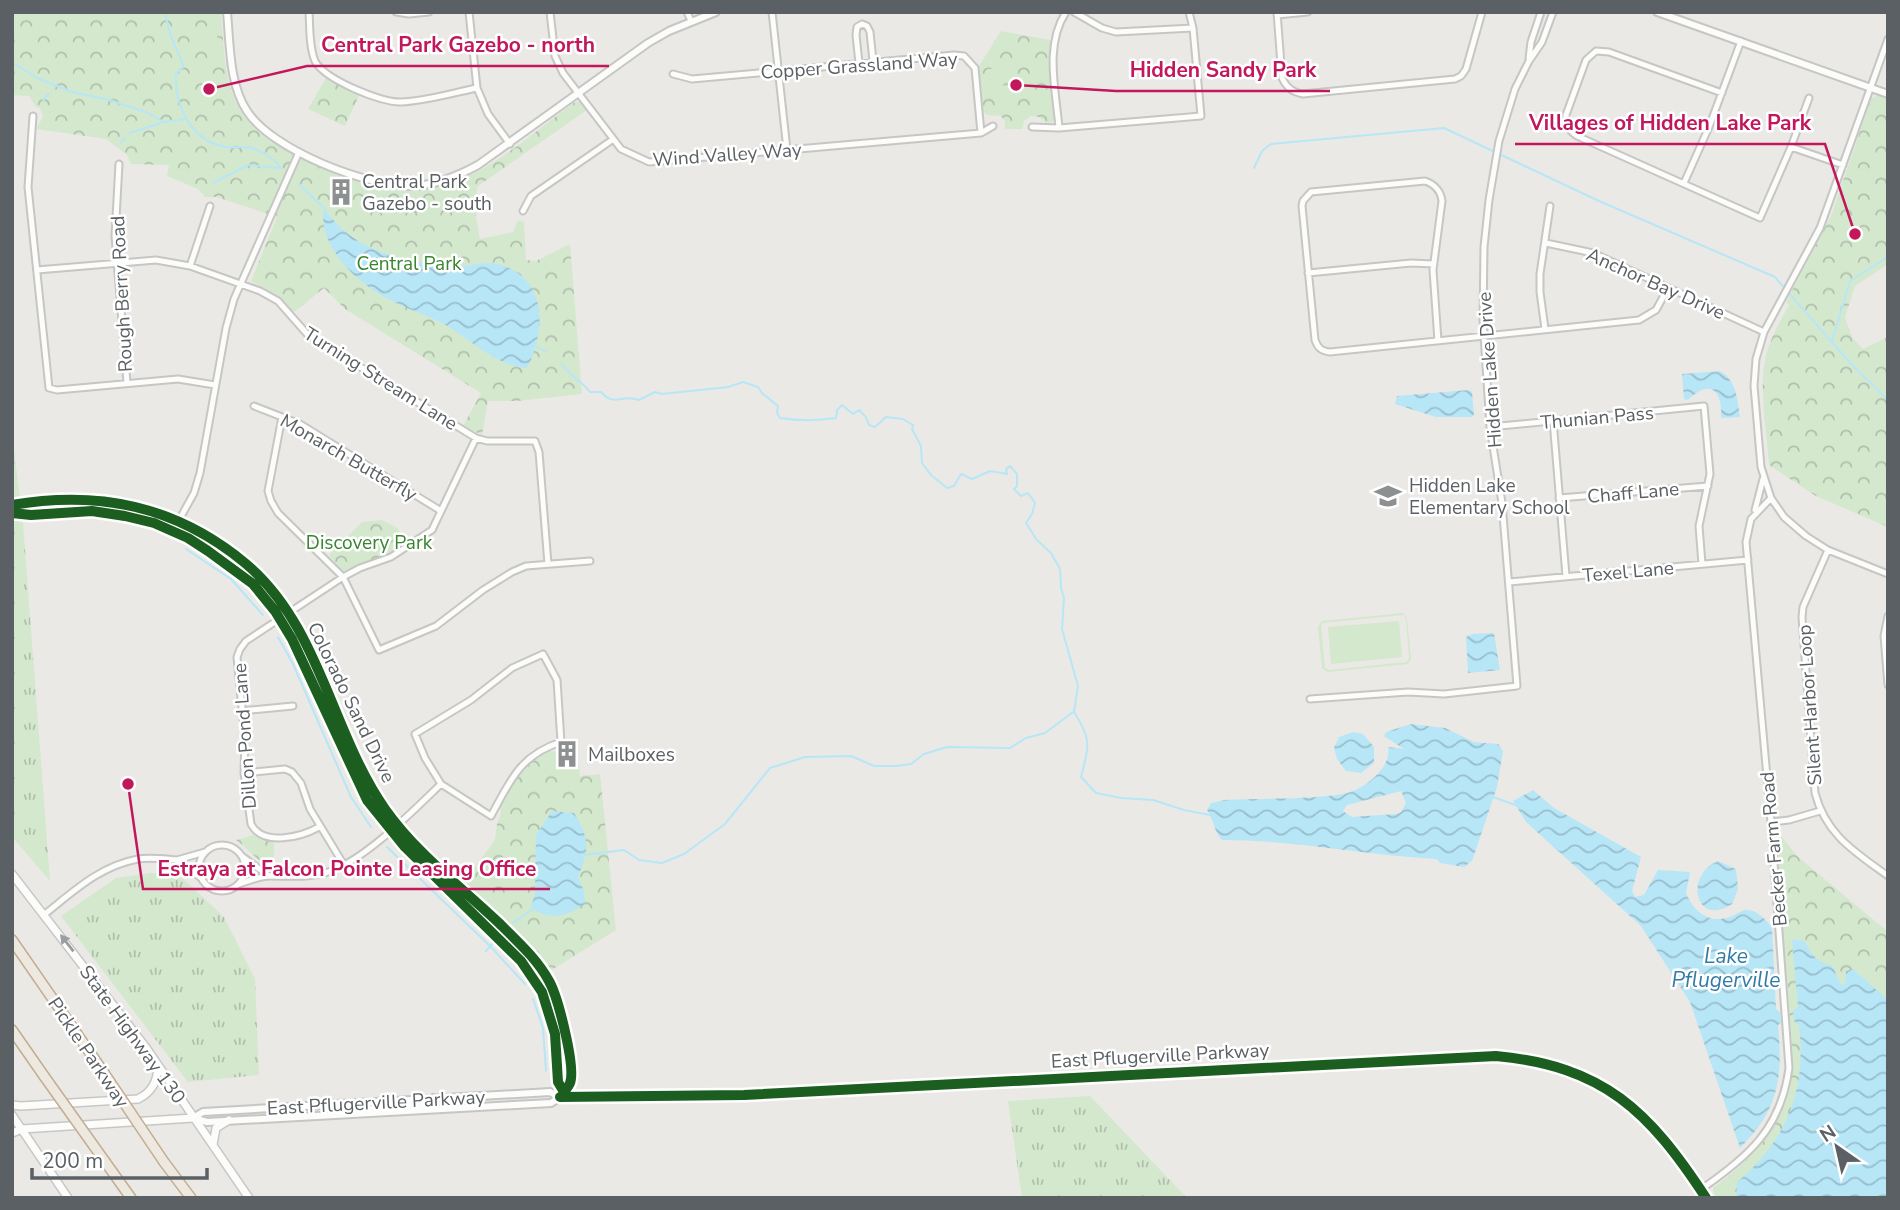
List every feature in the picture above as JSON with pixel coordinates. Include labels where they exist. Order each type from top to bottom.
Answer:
[{"type":"highway","name":"Pickle Parkway","points":[[12,940],[191,1198]]},
{"type":"highway","points":[[12,1030],[131,1198]]},
{"type":"main road","name":"State Highway 130","points":[[12,874],[158,1066],[249,1198]]},
{"type":"main road","points":[[12,1105],[138,1099],[151,1090],[156,1082],[158,1066]]},
{"type":"main road","points":[[12,1115],[68,1198]]},
{"type":"main road","name":"East Pflugerville Parkway","points":[[12,1133],[22,1129],[193,1118]]},
{"type":"main road","points":[[213,1146],[216,1128],[229,1120]]},
{"type":"main road","points":[[12,1123],[22,1129]]},
{"type":"street","points":[[227,12],[235,79],[242,103],[262,130],[299,152],[365,180],[415,186],[457,176],[478,165],[648,43],[691,21],[716,12]]},
{"type":"street","points":[[309,12],[314,58],[317,65],[330,77],[377,97],[401,102],[477,88]]},
{"type":"street","points":[[396,12],[429,12]]},
{"type":"street","points":[[469,12],[477,88],[488,114],[510,144]]},
{"type":"street","name":"Wind Valley Way","points":[[550,12],[555,56],[563,73],[612,140],[630,155],[649,162],[981,133],[993,126]]},
{"type":"street","points":[[687,12],[691,21]]},
{"type":"street","points":[[772,12],[787,150]]},
{"type":"street","points":[[1059,128],[1052,52],[1056,30],[1066,12]]},
{"type":"street","points":[[1074,12],[1102,28],[1116,32],[1193,28]]},
{"type":"street","points":[[1032,127],[1059,128],[1201,116],[1193,28],[1189,12]]},
{"type":"street","points":[[1308,12],[1277,14],[1282,78],[1286,86],[1303,94],[1455,79],[1466,69],[1482,12]]},
{"type":"street","name":"Hidden Lake Drive","points":[[1529,61],[1531,42],[1541,12]]},
{"type":"street","name":"Hidden Lake Drive","points":[[1310,699],[1408,692],[1444,694],[1517,686],[1499,476],[1490,427],[1484,335],[1483,258],[1499,141],[1515,89],[1542,41],[1553,12]]},
{"type":"street","points":[[1657,12],[1888,94]]},
{"type":"street","points":[[859,63],[856,35],[857,27],[862,24],[867,26],[870,32],[873,61]]},
{"type":"street","points":[[1888,39],[1819,229],[1764,332],[1756,359],[1754,379],[1764,477],[1771,498],[1793,527],[1828,550],[1888,574]]},
{"type":"street","points":[[1684,183],[1741,41]]},
{"type":"street","points":[[1722,93],[1609,51],[1596,51],[1586,60],[1566,114],[1566,123],[1569,130],[1577,136],[1760,218],[1791,147],[1808,98]]},
{"type":"street","name":"Copper Grassland Way","points":[[673,74],[692,79],[873,61],[964,56],[975,68],[981,133]]},
{"type":"street","points":[[33,116],[28,187],[48,388],[57,390],[178,379],[215,384]]},
{"type":"street","points":[[523,211],[530,196],[612,140]]},
{"type":"street","points":[[1791,147],[1843,165]]},
{"type":"street","points":[[173,531],[194,493],[200,473],[226,328],[240,284],[299,152]]},
{"type":"street","name":"Rough Berry Road","points":[[119,163],[115,236],[127,383]]},
{"type":"street","points":[[1438,341],[1433,289],[1441,196],[1435,186],[1425,181],[1311,192],[1307,195],[1302,206],[1315,340],[1319,349],[1325,352],[1438,341],[1484,335],[1639,320],[1656,310],[1668,288]]},
{"type":"street","points":[[190,266],[210,206]]},
{"type":"street","points":[[1545,329],[1540,292],[1550,206]]},
{"type":"street","name":"Anchor Bay Drive","points":[[1546,243],[1593,253],[1764,332]]},
{"type":"street","name":"Turning Stream Lane","points":[[37,270],[156,260],[190,266],[260,291],[278,301],[308,335],[476,438],[487,442],[535,442],[539,452],[548,564]]},
{"type":"street","points":[[1308,273],[1411,262],[1434,264]]},
{"type":"street","name":"Monarch Butterfly","points":[[254,406],[317,434],[441,511]]},
{"type":"street","name":"Thunian Pass","points":[[1490,427],[1704,406],[1710,474],[1707,486]]},
{"type":"street","points":[[282,417],[269,480],[271,501],[278,513],[342,577],[379,650],[436,626],[483,590],[526,566],[590,561]]},
{"type":"street","points":[[1553,421],[1566,576]]},
{"type":"street","name":"Dillon Pond Lane","points":[[320,827],[295,836],[263,836],[255,831],[251,824],[244,773],[245,738],[237,657],[240,649],[246,641],[342,577],[391,557],[432,530],[476,438]]},
{"type":"street","name":"Becker Farm Road","points":[[1700,1190],[1738,1163],[1756,1146],[1774,1120],[1787,1080],[1789,1056],[1746,542],[1764,477]]},
{"type":"street","points":[[1702,564],[1699,526],[1707,486]]},
{"type":"street","name":"Chaff Lane","points":[[1559,498],[1707,486]]},
{"type":"street","points":[[1751,519],[1771,498]]},
{"type":"street","name":"Colorado Sand Drive","points":[[12,505],[79,499],[118,502],[179,520],[209,536],[246,564],[272,591],[303,638],[360,766],[397,824],[517,941],[535,960],[548,980],[557,998],[566,1034],[571,1081],[563,1096]]},
{"type":"street","name":"Colorado Sand Drive","points":[[12,513],[31,515],[92,511],[125,516],[173,531],[233,567],[258,590],[280,619],[303,661],[358,784],[390,830],[521,961],[532,976],[549,1009],[555,1034],[558,1082],[563,1096]]},
{"type":"street","name":"Silent Harbor Loop","points":[[1828,550],[1803,607],[1802,617],[1815,793],[1820,811],[1830,827],[1846,844],[1886,873]]},
{"type":"street","name":"Texel Lane","points":[[1509,582],[1748,560]]},
{"type":"street","points":[[1888,616],[1884,636],[1888,685]]},
{"type":"street","points":[[543,654],[557,680],[561,742],[543,748],[520,766],[491,816],[441,784],[425,758],[415,734],[471,700],[512,668],[543,654]]},
{"type":"street","points":[[241,711],[293,706]]},
{"type":"street","points":[[244,773],[285,769],[292,772],[301,783],[320,827],[344,865]]},
{"type":"street","points":[[177,859],[217,891],[226,891],[239,884],[269,876],[298,878],[327,872],[366,851],[441,784]]},
{"type":"street","points":[[1771,822],[1820,811]]},
{"type":"street","points":[[45,914],[93,876],[117,865],[140,859],[177,859],[205,852],[218,845],[225,844],[239,850],[269,876]]},
{"type":"street","points":[[201,878],[199,864],[205,852]]},
{"type":"street","points":[[239,884],[246,871],[243,856]]},
{"type":"street","name":"East Pflugerville Parkway","points":[[193,1118],[203,1112],[550,1092],[563,1096],[744,1096],[1496,1056],[1525,1058],[1567,1070],[1620,1097],[1661,1134],[1706,1198]]},
{"type":"street","name":"East Pflugerville Parkway","points":[[193,1118],[207,1122],[551,1103],[563,1096]]},
{"type":"street","points":[[356,1113],[377,1107],[422,1104],[433,1098]]},
{"type":"green space","name":"Central Park","points":[[12,12],[221,12],[229,84],[238,106],[256,129],[292,153],[350,179],[382,188],[422,189],[463,179],[496,160],[575,102],[581,102],[587,110],[478,186],[474,206],[480,239],[513,232],[518,220],[524,222],[526,260],[536,261],[570,244],[582,394],[517,401],[488,401],[482,435],[463,426],[481,393],[345,309],[324,288],[294,312],[276,295],[251,281],[277,217],[216,197],[205,197],[198,189],[167,176],[169,165],[131,164],[127,155],[106,139],[36,129],[43,117],[40,108],[35,106],[29,96],[12,95]]},
{"type":"green space","points":[[216,26],[218,44],[198,46],[200,29]]},
{"type":"green space","points":[[1001,31],[1050,40],[1055,118],[1053,122],[1046,123],[1039,117],[1031,116],[1024,121],[1022,129],[1005,129],[1001,116],[983,112],[979,66]]},
{"type":"green space","points":[[1002,68],[1004,90],[989,92],[987,69]]},
{"type":"green space","points":[[326,78],[360,93],[345,126],[308,109]]},
{"type":"green space","points":[[1877,95],[1888,99],[1888,264],[1855,286],[1845,317],[1852,337],[1863,349],[1888,337],[1888,527],[1816,496],[1769,465],[1763,395],[1764,368],[1770,342],[1789,305],[1786,302],[1831,216],[1871,99]]},
{"type":"green space","points":[[12,433],[23,523],[50,881],[12,837]]},
{"type":"green space","name":"Discovery Park","points":[[382,520],[397,528],[407,543],[401,544],[390,555],[341,570],[329,555],[362,522]]},
{"type":"green space","points":[[1403,613],[1407,619],[1411,659],[1408,664],[1327,672],[1322,668],[1318,627],[1322,621]],"holes":[[[1403,615],[1406,619],[1407,662],[1329,670],[1325,668],[1321,626],[1323,623]]]},
{"type":"green space","points":[[1399,621],[1402,657],[1331,664],[1328,627]]},
{"type":"green space","points":[[569,748],[577,752],[580,776],[600,774],[616,930],[550,971],[527,944],[463,883],[495,840],[501,814],[500,806],[518,776],[534,760],[549,751],[561,752]]},
{"type":"green space","name":"Lake Pflugerville","points":[[1777,831],[1797,856],[1888,932],[1888,1198],[1717,1198],[1713,1191],[1713,1188],[1748,1159],[1761,1144],[1781,1110],[1787,1091],[1792,1047]]},
{"type":"green space","points":[[253,835],[274,840],[274,867],[258,859],[236,840]]},
{"type":"green space","points":[[150,873],[178,874],[224,917],[255,979],[259,1075],[188,1082],[61,916],[116,878]]},
{"type":"green space","points":[[1090,1096],[1187,1198],[1022,1198],[1008,1101]]},
{"type":"water","points":[[324,207],[350,235],[384,253],[402,259],[441,265],[493,263],[511,269],[521,276],[535,295],[540,318],[536,344],[526,368],[514,366],[492,356],[442,323],[392,301],[366,285],[334,251],[327,237]]},
{"type":"water","points":[[1720,371],[1733,385],[1740,417],[1721,418],[1718,395],[1709,389],[1703,389],[1688,400],[1684,399],[1682,374]]},
{"type":"water","points":[[1469,390],[1472,392],[1472,417],[1436,417],[1395,404],[1397,396]]},
{"type":"water","points":[[1494,633],[1500,670],[1468,673],[1466,637],[1472,634]]},
{"type":"water","points":[[1411,724],[1445,728],[1474,742],[1498,744],[1503,751],[1497,787],[1472,861],[1464,867],[1440,863],[1437,859],[1276,842],[1222,840],[1219,837],[1207,810],[1211,803],[1224,800],[1329,796],[1351,792],[1367,783],[1381,770],[1388,755],[1388,747],[1404,749],[1384,736],[1386,732]],"holes":[[[1401,791],[1406,803],[1401,812],[1396,814],[1352,817],[1343,811],[1347,805]]]},
{"type":"water","points":[[1353,732],[1363,734],[1374,747],[1374,763],[1361,773],[1346,771],[1337,759],[1334,748],[1339,737]]},
{"type":"water","name":"Lake Pflugerville","points":[[1533,790],[1554,808],[1641,857],[1632,891],[1635,897],[1644,895],[1658,870],[1690,872],[1686,893],[1693,906],[1703,915],[1722,919],[1749,910],[1760,915],[1772,927],[1776,1009],[1780,1012],[1781,1023],[1778,1025],[1780,1061],[1776,1092],[1763,1120],[1740,1148],[1690,1002],[1641,926],[1526,822],[1513,801]]},
{"type":"water","points":[[552,811],[574,813],[583,830],[586,844],[578,877],[584,891],[585,903],[572,912],[558,916],[544,914],[531,907],[535,893],[536,835]]},
{"type":"water","points":[[1718,861],[1736,869],[1738,889],[1732,904],[1720,910],[1710,910],[1698,897],[1698,888],[1700,877]]},
{"type":"water","name":"Lake Pflugerville","points":[[1792,939],[1805,941],[1819,960],[1832,965],[1840,983],[1845,985],[1846,971],[1853,969],[1888,1000],[1888,1198],[1736,1198],[1737,1182],[1769,1149],[1781,1131],[1796,1092],[1801,1049],[1799,1025],[1794,1021],[1793,1011],[1798,1007]]},
{"type":"waterway","points":[[165,12],[183,67],[176,74],[176,86],[182,110],[188,121],[204,138],[215,144],[260,151],[281,168]]},
{"type":"waterway","points":[[13,63],[37,78],[72,92],[146,112],[164,122],[185,119]]},
{"type":"waterway","points":[[43,100],[49,94]]},
{"type":"waterway","points":[[130,133],[161,123]]},
{"type":"waterway","points":[[1254,168],[1262,151],[1271,144],[1444,128],[1599,201],[1775,277],[1852,365],[1888,400]]},
{"type":"waterway","points":[[121,143],[125,138]]},
{"type":"waterway","points":[[213,183],[248,165],[280,168]]},
{"type":"waterway","points":[[299,184],[323,207]]},
{"type":"waterway","points":[[1832,341],[1850,281],[1888,257]]},
{"type":"waterway","points":[[534,345],[546,352]]},
{"type":"waterway","points":[[562,364],[590,392],[601,392],[615,400],[639,400],[655,392],[662,394],[728,387],[743,382],[758,387],[778,406],[777,413],[780,418],[836,418],[837,410],[842,405],[853,414],[859,410],[869,425],[875,427],[886,417],[903,419],[913,425],[912,429],[921,446],[922,463],[931,475],[947,488],[954,486],[961,474],[972,479],[990,471],[1007,474],[1006,469],[1010,466],[1017,474],[1017,486],[1014,489],[1021,496],[1028,493],[1035,503],[1026,523],[1036,539],[1051,553],[1060,569],[1064,598],[1062,629],[1078,686],[1074,712],[1084,729],[1087,743],[1081,777],[1096,793],[1153,800],[1210,815]]},
{"type":"waterway","points":[[186,549],[231,579],[263,615]]},
{"type":"waterway","points":[[278,637],[293,664],[351,797],[371,827]]},
{"type":"waterway","points":[[584,855],[624,850],[639,860],[662,863],[684,854],[725,824],[770,768],[805,757],[851,756],[874,766],[896,766],[911,764],[924,754],[947,747],[1010,748],[1026,738],[1045,733],[1073,712]]},
{"type":"waterway","points":[[1493,797],[1518,806]]},
{"type":"waterway","points":[[387,847],[490,946],[525,984]]},
{"type":"waterway","points":[[513,923],[535,907]]},
{"type":"waterway","points":[[486,951],[493,943]]},
{"type":"waterway","points":[[533,999],[543,1028],[546,1071]]},
{"type":"cycle path","points":[[12,505],[75,500],[106,502],[164,516],[219,544],[245,563],[270,588],[291,617],[308,648],[351,747],[385,809],[425,855],[520,944],[549,981],[561,1016],[571,1063],[570,1083],[564,1092],[558,1082],[555,1034],[542,992],[521,961],[405,847],[367,800],[292,639],[275,611],[253,584],[188,538],[154,523],[92,511],[31,515],[12,513]]},
{"type":"cycle path","points":[[560,1097],[744,1095],[1496,1056],[1534,1061],[1566,1070],[1595,1082],[1620,1098],[1643,1117],[1664,1141],[1706,1198]]},
{"type":"place","name":"Hidden Sandy Park","points":[[1016,85]]},
{"type":"place","name":"Central Park Gazebo - north","points":[[209,89]]},
{"type":"place","name":"Central Park Gazebo - south","points":[[341,192]]},
{"type":"place","name":"Villages of Hidden Lake Park","points":[[1855,234]]},
{"type":"place","name":"Hidden Lake Elementary School","points":[[1388,496]]},
{"type":"place","name":"Mailboxes","points":[[567,754]]},
{"type":"place","name":"Estraya at Falcon Pointe Leasing Office","points":[[128,784]]}]
